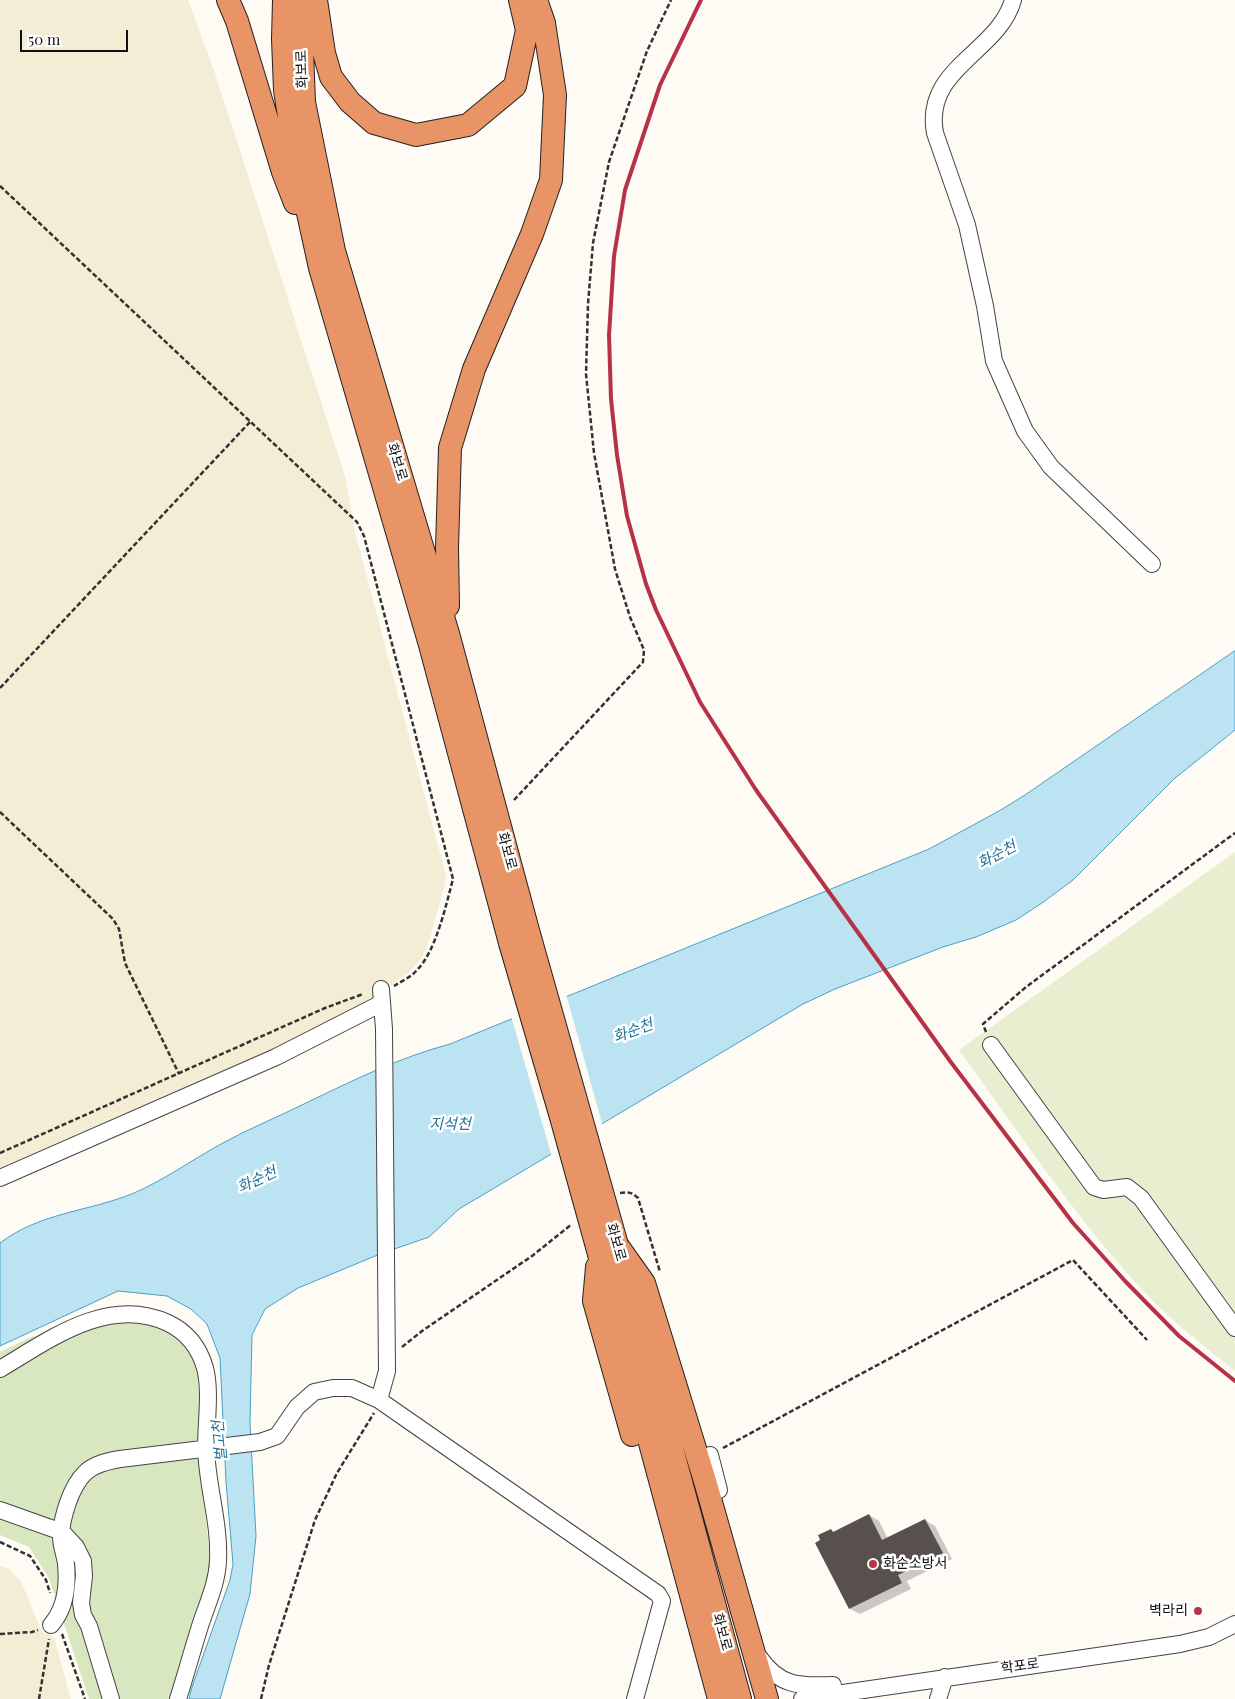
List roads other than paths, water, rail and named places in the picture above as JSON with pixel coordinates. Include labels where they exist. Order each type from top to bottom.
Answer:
[{"type":"highway","points":[[228,0],[237,21],[283,172],[320,268]]},
{"type":"highway","name":"화보로","points":[[284,0],[285,90],[294,149],[320,268],[430,644],[520,938],[608,1250],[719,1658],[740,1699]]},
{"type":"highway","name":"화보로","points":[[303,0],[301,24],[304,102],[334,250],[449,637],[520,938]]},
{"type":"highway","points":[[316,0],[324,53],[331,76],[350,102],[374,123],[416,135],[468,125],[515,86],[527,30],[520,0]]},
{"type":"highway","points":[[449,637],[447,548],[450,448],[474,369],[532,234],[551,180],[555,95],[544,23],[536,0]]},
{"type":"highway","points":[[706,1699],[594,1301],[608,1250],[644,1284],[709,1493],[767,1699]]},
{"type":"highway","name":"화보로","points":[[719,1658],[719,1699]]},
{"type":"street","points":[[1012,0],[1007,16],[990,37],[956,68],[947,80],[938,96],[934,110],[932,122],[934,133],[967,225],[985,306],[994,361],[1025,431],[1051,467],[1152,564]]},
{"type":"street","points":[[0,1178],[276,1057],[381,996],[384,1029],[387,1371],[379,1400]]},
{"type":"street","points":[[991,1045],[1094,1187],[1103,1190],[1128,1187],[1141,1198],[1235,1328]]},
{"type":"street","points":[[0,1369],[71,1328],[94,1319],[120,1314],[145,1315],[177,1328],[187,1335],[200,1356],[207,1379],[218,1562],[215,1583],[178,1699]]},
{"type":"street","points":[[54,1622],[64,1603],[66,1565],[61,1537],[66,1508],[77,1482],[86,1472],[100,1463],[120,1459],[253,1444],[277,1436],[297,1407],[314,1392],[332,1388],[352,1388],[379,1400],[658,1594],[662,1601],[635,1699]]},
{"type":"street","points":[[709,1493],[719,1490],[710,1455]]},
{"type":"street","points":[[0,1510],[62,1532],[76,1547],[83,1561],[84,1576],[81,1603],[83,1615],[89,1626],[112,1699]]},
{"type":"street","name":"학포로","points":[[802,1699],[1180,1644],[1208,1637],[1235,1624]]},
{"type":"street","points":[[752,1646],[768,1670],[781,1680],[794,1685],[900,1684]]},
{"type":"street","points":[[938,1699],[945,1677]]},
{"type":"street","points":[[848,1699],[900,1684]]},
{"type":"water","name":"지석천","points":[[1235,651],[1235,730],[1174,779],[1073,880],[1042,903],[1016,920],[976,937],[943,947],[835,989],[803,1004],[459,1209],[429,1237],[380,1254],[298,1288],[265,1309],[252,1335],[250,1423],[256,1536],[250,1594],[220,1699],[189,1699],[230,1580],[233,1564],[226,1482],[220,1358],[207,1324],[191,1309],[167,1296],[118,1291],[0,1346],[0,1243],[32,1225],[48,1219],[134,1193],[231,1139],[376,1070],[450,1044],[929,849],[1025,795]]},
{"type":"railway","points":[[701,0],[660,85],[625,190],[614,256],[609,335],[611,399],[617,455],[627,516],[646,584],[656,610],[700,702],[756,790],[950,1061],[1073,1223],[1125,1281],[1179,1336],[1235,1381]]},
{"type":"place","name":"화순소방서","points":[[873,1564]]},
{"type":"place","name":"벽라리","points":[[1198,1611]]},
{"type":"water label","name":"화순천","points":[[997,855]]},
{"type":"water label","name":"화순천","points":[[633,1031]]},
{"type":"water label","name":"화순천","points":[[257,1180]]},
{"type":"water label","name":"벌고천","points":[[220,1441]]}]
